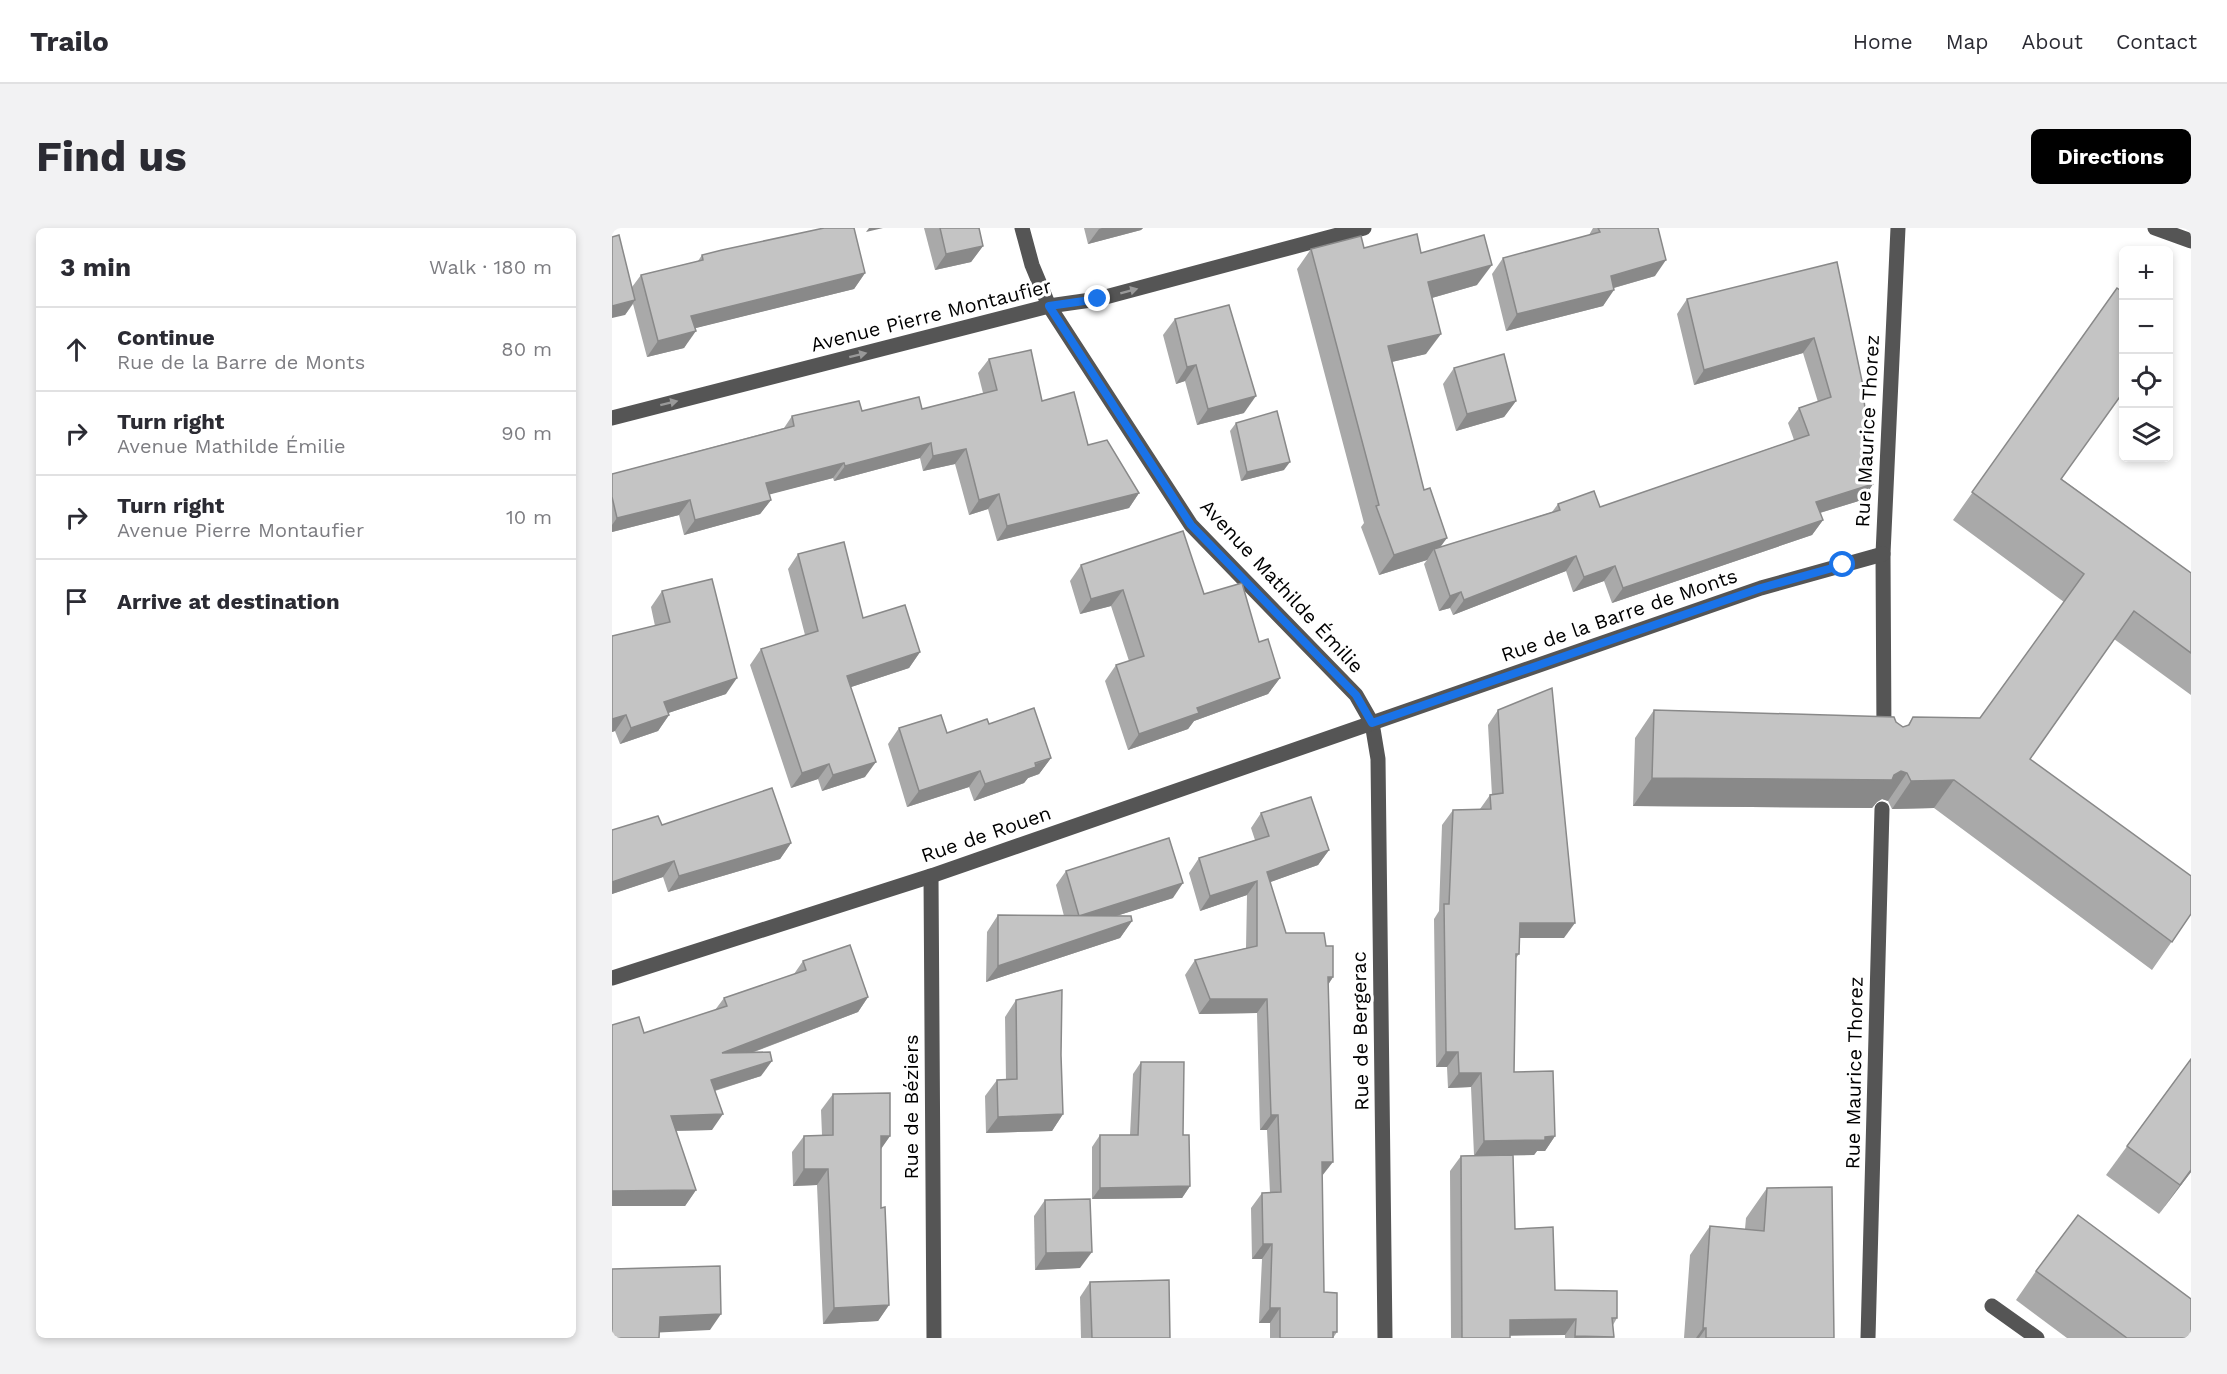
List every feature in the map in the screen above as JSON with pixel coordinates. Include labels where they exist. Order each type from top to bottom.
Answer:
[{"type":"street","name":"Avenue Mathilde Émilie","points":[[1022,228],[1032,265],[1049,306],[1191,525],[1356,695],[1372,723]]},
{"type":"street","name":"Avenue Pierre Montaufier","points":[[612,418],[1049,306],[1098,299],[1364,228]]},
{"type":"street","name":"Rue Maurice Thorez","points":[[1884,745],[1883,554],[1898,228]]},
{"type":"street","points":[[2154,228],[2191,241]]},
{"type":"street","name":"Rue de la Barre de Monts","points":[[1372,723],[1761,588],[1883,554]]},
{"type":"street","name":"Rue de Rouen","points":[[612,978],[931,876],[1372,723]]},
{"type":"street","name":"Rue de Bergerac","points":[[1372,723],[1378,759],[1385,1338]]},
{"type":"street","name":"Rue Maurice Thorez","points":[[1868,1338],[1882,808]]},
{"type":"street","name":"Rue de Béziers","points":[[931,876],[934,1338]]},
{"type":"street","points":[[1992,1306],[2037,1338]]},
{"type":"building","points":[[824,228],[854,228],[865,273],[691,316],[696,331],[658,341],[641,275],[703,260],[702,255]]},
{"type":"building","points":[[940,228],[979,228],[983,246],[946,254]]},
{"type":"building","points":[[1598,228],[1658,228],[1666,260],[1611,276],[1614,290],[1517,314],[1503,258],[1600,232]]},
{"type":"building","points":[[1417,234],[1421,253],[1484,235],[1492,265],[1428,282],[1441,334],[1388,346],[1424,490],[1430,488],[1447,538],[1394,555],[1376,506],[1379,505],[1311,249],[1361,236],[1364,248]]},
{"type":"building","points":[[619,235],[635,300],[612,306],[612,237]]},
{"type":"building","points":[[1837,262],[1862,381],[1873,484],[1816,502],[1823,520],[1623,588],[1615,566],[1584,577],[1576,556],[1464,600],[1461,592],[1450,596],[1434,549],[1560,510],[1558,504],[1594,491],[1600,507],[1809,435],[1799,408],[1831,397],[1814,338],[1704,370],[1687,299]]},
{"type":"building","points":[[2117,288],[2119,289],[2119,398],[2061,479],[2191,573],[2191,653],[2134,611],[2030,759],[2191,876],[2191,914],[2172,942],[1954,780],[1911,781],[1907,773],[1901,771],[1894,775],[1892,780],[1652,778],[1654,710],[1894,717],[1896,722],[1903,727],[1909,725],[1913,717],[1980,718],[2084,574],[1972,492]]},
{"type":"building","points":[[1229,305],[1256,396],[1208,409],[1196,365],[1187,367],[1175,319]]},
{"type":"building","points":[[1031,350],[1042,401],[1074,392],[1088,445],[1107,440],[1139,493],[1007,526],[999,494],[979,500],[966,449],[933,456],[931,443],[845,466],[844,463],[766,483],[771,500],[695,520],[690,500],[617,518],[612,497],[612,474],[794,426],[792,416],[859,401],[862,411],[919,397],[922,409],[997,390],[989,359]]},
{"type":"building","points":[[1504,354],[1516,401],[1467,414],[1454,368]]},
{"type":"building","points":[[1277,411],[1290,462],[1247,472],[1236,423]]},
{"type":"building","points":[[1183,531],[1204,594],[1242,583],[1259,642],[1268,639],[1280,678],[1197,708],[1199,713],[1139,734],[1116,665],[1144,656],[1123,590],[1091,599],[1081,565]]},
{"type":"building","points":[[844,542],[863,618],[905,605],[920,652],[847,676],[876,762],[833,775],[829,764],[802,773],[761,649],[818,631],[798,554]]},
{"type":"building","points":[[712,579],[737,678],[664,702],[669,715],[631,728],[626,715],[612,719],[612,636],[670,622],[662,591]]},
{"type":"building","points":[[1552,688],[1575,923],[1520,923],[1519,954],[1516,954],[1514,1072],[1553,1071],[1555,1136],[1545,1137],[1545,1140],[1484,1141],[1481,1073],[1459,1073],[1458,1052],[1446,1052],[1444,904],[1449,904],[1453,810],[1491,809],[1490,795],[1503,793],[1498,710]]},
{"type":"building","points":[[1034,708],[1051,758],[1035,763],[1036,767],[985,784],[980,771],[919,791],[899,728],[941,715],[947,733],[987,719],[989,724]]},
{"type":"building","points":[[772,788],[791,843],[679,876],[674,861],[612,882],[612,830],[658,816],[662,825]]},
{"type":"building","points":[[1311,797],[1329,850],[1267,872],[1286,933],[1324,933],[1326,946],[1333,946],[1333,977],[1328,977],[1333,1162],[1322,1162],[1324,1292],[1337,1293],[1337,1332],[1333,1332],[1333,1338],[1280,1338],[1280,1308],[1270,1308],[1272,1244],[1263,1244],[1262,1193],[1281,1192],[1278,1115],[1271,1115],[1267,999],[1210,999],[1195,960],[1257,946],[1257,881],[1210,896],[1199,858],[1269,836],[1261,813]]},
{"type":"building","points":[[1169,838],[1183,883],[1079,916],[1066,871]]},
{"type":"building","points":[[998,915],[1131,916],[1132,921],[998,966]]},
{"type":"building","points":[[850,945],[868,997],[722,1053],[770,1052],[772,1061],[711,1080],[723,1114],[671,1116],[696,1190],[612,1191],[612,1025],[639,1017],[644,1033],[727,1006],[724,998],[806,970],[803,961]]},
{"type":"building","points":[[1062,990],[1063,1114],[998,1117],[997,1080],[1017,1079],[1016,1000]]},
{"type":"building","points":[[2191,1059],[2191,1170],[2180,1185],[2127,1146]]},
{"type":"building","points":[[1141,1062],[1184,1062],[1183,1135],[1189,1135],[1190,1186],[1100,1188],[1100,1135],[1138,1135]]},
{"type":"building","points":[[890,1093],[890,1136],[881,1136],[881,1208],[885,1207],[889,1305],[834,1308],[828,1169],[804,1169],[804,1136],[833,1135],[833,1094]]},
{"type":"building","points":[[1513,1155],[1515,1229],[1553,1227],[1555,1290],[1617,1291],[1617,1318],[1612,1318],[1614,1337],[1575,1336],[1576,1319],[1510,1320],[1510,1338],[1462,1338],[1461,1156]]},
{"type":"building","points":[[1832,1187],[1834,1338],[1706,1338],[1706,1328],[1703,1328],[1710,1226],[1764,1231],[1767,1188]]},
{"type":"building","points":[[1090,1199],[1092,1252],[1046,1253],[1045,1200]]},
{"type":"building","points":[[2078,1215],[2191,1299],[2191,1338],[2127,1338],[2036,1271]]},
{"type":"building","points":[[720,1266],[721,1314],[660,1317],[659,1338],[612,1338],[612,1269]]},
{"type":"building","points":[[1169,1280],[1170,1338],[1092,1338],[1090,1282]]},
{"type":"route","points":[[1098,299],[1049,306],[1191,525],[1356,695],[1372,723],[1761,588],[1843,565]]}]
